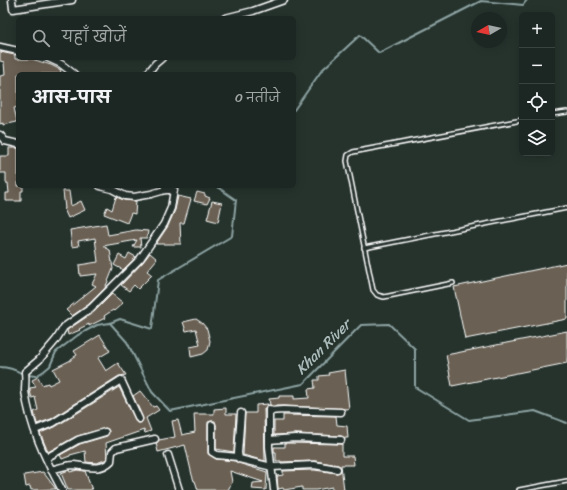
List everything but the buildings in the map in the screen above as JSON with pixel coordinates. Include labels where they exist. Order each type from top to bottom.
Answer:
[{"type":"street","points":[[12,0],[13,9],[72,0]]},
{"type":"street","points":[[233,16],[253,11],[284,0]]},
{"type":"street","points":[[0,48],[16,51]]},
{"type":"street","points":[[52,60],[61,64],[71,72]]},
{"type":"street","points":[[149,72],[160,60]]},
{"type":"street","points":[[0,135],[5,141],[16,144]]},
{"type":"street","points":[[62,490],[51,470],[31,419],[25,389],[26,375],[56,340],[64,327],[91,308],[140,259],[164,224],[171,208],[174,190],[165,188],[151,194],[134,197],[125,196],[108,188]]},
{"type":"street","points":[[35,430],[53,423],[121,380],[139,419]]},
{"type":"street","points":[[274,490],[269,440],[269,410],[341,412]]},
{"type":"street","points":[[238,457],[241,413]]},
{"type":"street","points":[[212,424],[212,452],[217,455],[238,457],[243,461],[272,467],[314,465],[337,468]]},
{"type":"street","points":[[46,458],[78,440],[105,432]]},
{"type":"street","points":[[269,440],[295,438],[341,440]]},
{"type":"street","points":[[51,470],[72,465],[93,468],[106,465],[111,461],[112,452],[116,448],[155,439]]},
{"type":"street","points":[[168,455],[179,490]]},
{"type":"lane","points":[[555,114],[567,112]]},
{"type":"lane","points":[[453,283],[392,296],[384,297],[376,295],[373,290],[364,248],[347,161],[348,155],[353,152],[519,121]]},
{"type":"lane","points":[[364,248],[567,208]]},
{"type":"lane","points":[[520,490],[567,481]]},
{"type":"waterway","points":[[296,107],[322,70],[360,35],[379,53],[481,1],[523,5],[527,0]]},
{"type":"waterway","points":[[27,375],[36,376],[44,371],[50,366],[56,352],[78,335],[97,325],[110,323],[120,319],[152,329],[158,280],[232,236],[236,200],[219,188]]},
{"type":"waterway","name":"Khan River","points":[[110,323],[127,342],[152,392],[170,411],[303,384],[361,325],[389,324],[415,349],[415,387],[469,420],[535,411],[567,423]]},
{"type":"waterway","points":[[0,367],[12,369],[23,374]]}]
